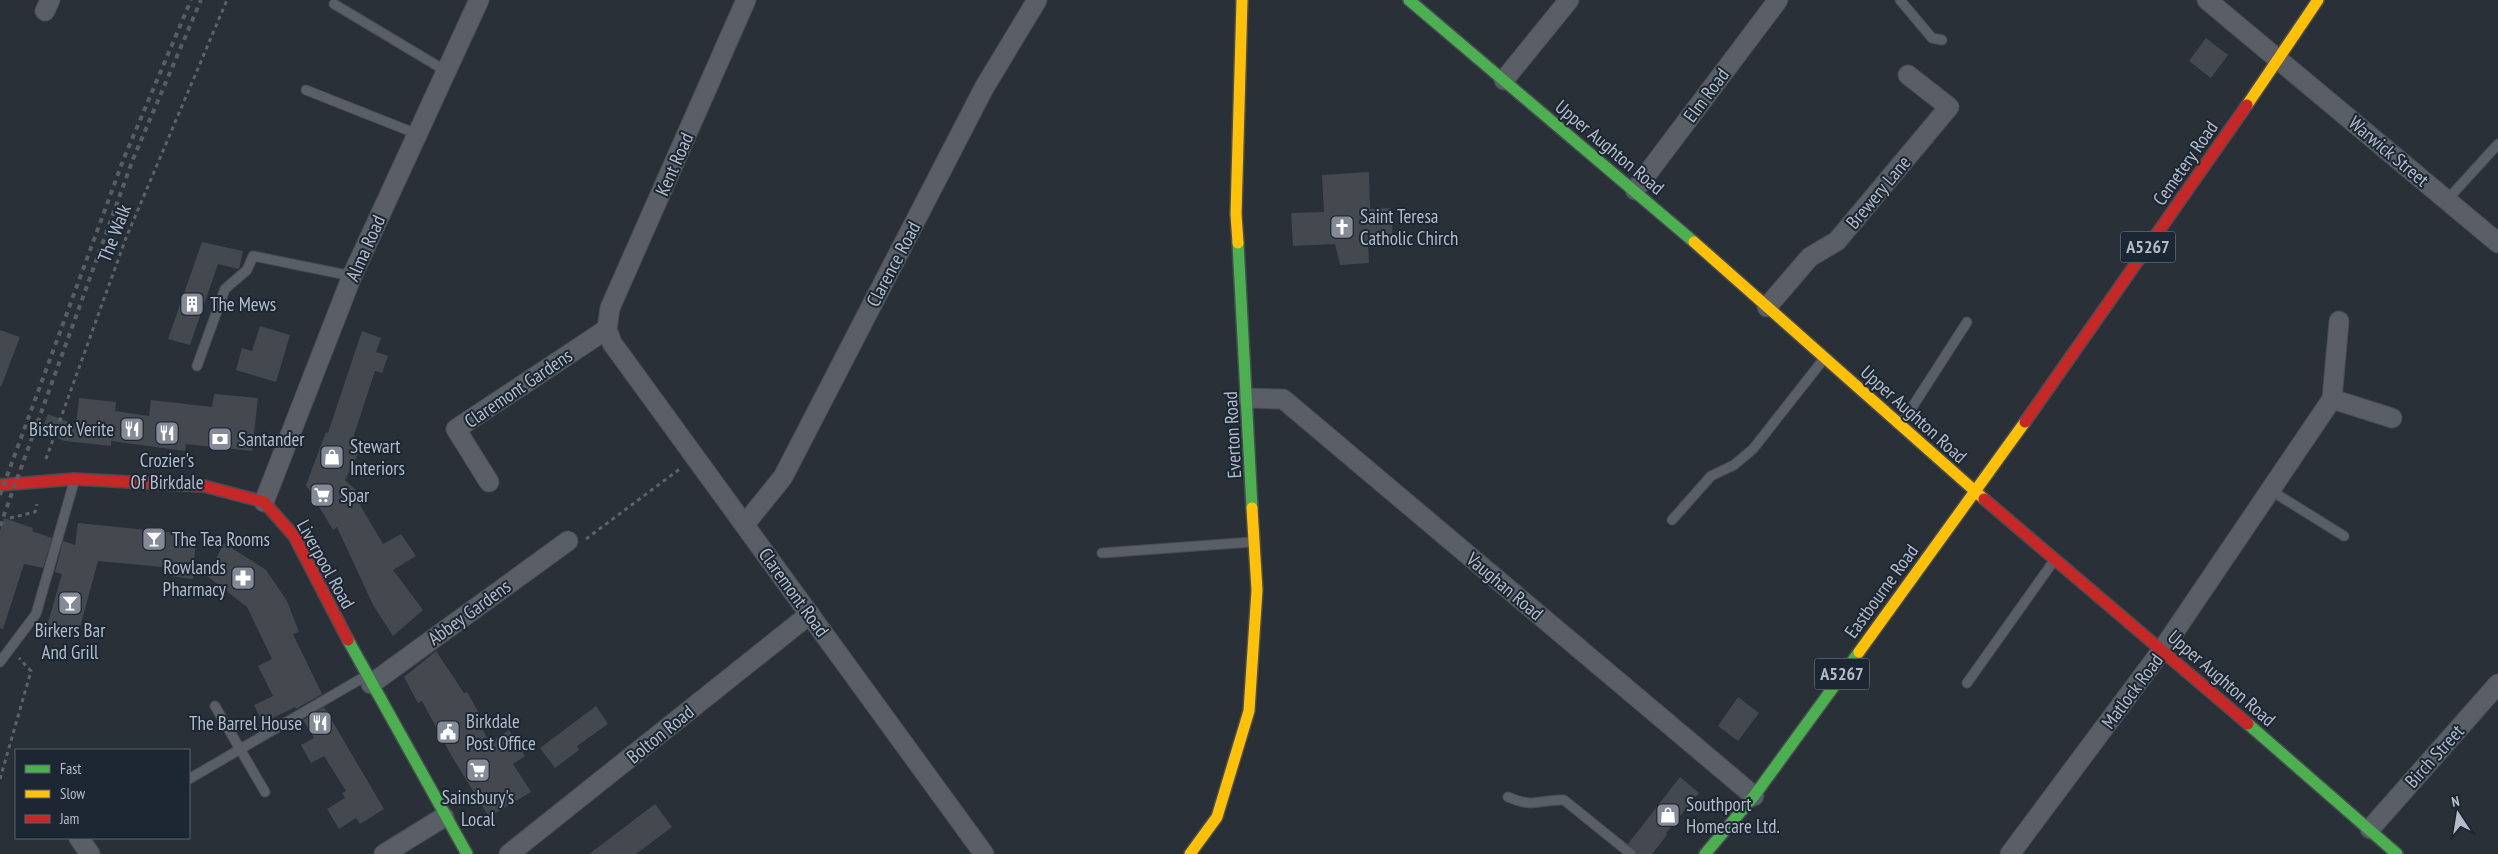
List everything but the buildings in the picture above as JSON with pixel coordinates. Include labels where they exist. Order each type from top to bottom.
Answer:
[{"type":"street","name":"Alma Road","points":[[264,502],[352,276],[478,0]]},
{"type":"street","name":"Kent Road","points":[[607,329],[610,308],[746,0]]},
{"type":"street","name":"Clarence Road","points":[[745,524],[783,477],[984,88],[1037,0]]},
{"type":"street","name":"Everton Road","points":[[1190,854],[1217,816],[1249,711],[1257,590],[1236,214],[1242,0]]},
{"type":"street","name":"Upper Aughton Road","points":[[1409,0],[1635,190],[1976,492],[2370,828],[2397,854]]},
{"type":"street","points":[[1504,80],[1569,0]]},
{"type":"street","name":"Elm Road","points":[[1635,190],[1778,0]]},
{"type":"street","name":"Warwick Street","points":[[2207,0],[2280,58],[2498,243]]},
{"type":"street","name":"Cemetery Road","points":[[1976,492],[2280,58],[2318,0]]},
{"type":"street","name":"Brewery Lane","points":[[1767,307],[1810,257],[1837,241],[1949,108],[1908,75]]},
{"type":"street","points":[[2339,321],[2332,399],[2392,418]]},
{"type":"street","name":"Claremont Road","points":[[607,329],[612,343],[984,854]]},
{"type":"street","name":"Claremont Gardens","points":[[489,482],[456,429],[607,329]]},
{"type":"street","name":"Vaughan Road","points":[[1247,398],[1283,399],[1754,796]]},
{"type":"street","name":"Matlock Road","points":[[2010,854],[2162,650],[2332,399]]},
{"type":"street","points":[[0,485],[74,479],[204,486],[264,502]]},
{"type":"street","name":"Eastbourne Road","points":[[1706,854],[1754,796],[1976,492]]},
{"type":"street","name":"Liverpool Road","points":[[264,502],[294,536],[368,680],[466,854]]},
{"type":"street","name":"Abbey Gardens","points":[[368,680],[568,541]]},
{"type":"street","name":"Bolton Road","points":[[509,854],[810,614]]},
{"type":"street","name":"Birch Street","points":[[2370,828],[2498,684]]},
{"type":"street","points":[[384,854],[444,817]]},
{"type":"street","points":[[80,839],[90,854]]},
{"type":"lane","points":[[1900,0],[1932,38],[1942,40]]},
{"type":"lane","points":[[334,4],[446,71]]},
{"type":"lane","points":[[306,90],[417,134]]},
{"type":"lane","points":[[2447,200],[2498,144]]},
{"type":"lane","points":[[197,366],[225,289],[247,270],[253,256],[352,276]]},
{"type":"lane","points":[[1901,426],[1967,322]]},
{"type":"lane","points":[[1672,520],[1711,476],[1734,465],[1753,449],[1824,358]]},
{"type":"lane","points":[[0,662],[36,614],[74,479]]},
{"type":"lane","points":[[2270,489],[2344,536]]},
{"type":"lane","points":[[1102,553],[1255,542]]},
{"type":"lane","points":[[1966,683],[2055,560]]},
{"type":"lane","points":[[190,778],[240,749],[368,680]]},
{"type":"lane","points":[[215,706],[265,792]]},
{"type":"lane","points":[[1508,797],[1529,804],[1564,800],[1631,854]]},
{"type":"path","name":"The Walk","points":[[38,481],[126,238],[227,0]]},
{"type":"path","points":[[568,541],[583,542],[696,458]]},
{"type":"path","points":[[10,518],[35,512],[37,504]]},
{"type":"path","points":[[0,779],[31,671],[11,648]]},
{"type":"railway","points":[[0,495],[124,158],[191,0]]},
{"type":"railway","points":[[0,526],[133,159],[201,0]]},
{"type":"traffic: fast","points":[[1409,0],[1694,242]]},
{"type":"traffic: fast","points":[[1238,243],[1252,508]]},
{"type":"traffic: fast","points":[[348,640],[467,854]]},
{"type":"traffic: fast","points":[[1705,854],[1754,796],[1859,652]]},
{"type":"traffic: fast","points":[[2248,724],[2397,854]]},
{"type":"traffic: slow","points":[[1238,243],[1236,214],[1242,0]]},
{"type":"traffic: slow","points":[[2247,105],[2318,0]]},
{"type":"traffic: slow","points":[[1694,242],[1984,499]]},
{"type":"traffic: slow","points":[[1859,652],[2025,422]]},
{"type":"traffic: slow","points":[[1190,854],[1217,817],[1249,711],[1257,590],[1252,508]]},
{"type":"traffic: jam","points":[[2025,422],[2247,105]]},
{"type":"traffic: jam","points":[[0,485],[74,479],[204,486],[264,502],[294,536],[348,640]]},
{"type":"traffic: jam","points":[[1984,499],[2248,724]]},
{"type":"place","name":"Saint Teresa Catholic Chirch","points":[[1342,227]]},
{"type":"place","name":"The Mews","points":[[192,304]]},
{"type":"place","name":"Bistrot Verite","points":[[132,429]]},
{"type":"place","name":"Crozier's Of Birkdale","points":[[167,433]]},
{"type":"place","name":"Santander","points":[[220,439]]},
{"type":"place","name":"Stewart Interiors","points":[[332,457]]},
{"type":"place","name":"Spar","points":[[322,495]]},
{"type":"place","name":"The Tea Rooms","points":[[154,539]]},
{"type":"place","name":"Rowlands Pharmacy","points":[[243,578]]},
{"type":"place","name":"Birkers Bar And Grill","points":[[70,603]]},
{"type":"place","name":"The Barrel House","points":[[320,723]]},
{"type":"place","name":"Birkdale Post Office","points":[[448,732]]},
{"type":"place","name":"Sainsbury's Local","points":[[478,770]]},
{"type":"place","name":"Southport Homecare Ltd.","points":[[1668,815]]}]
